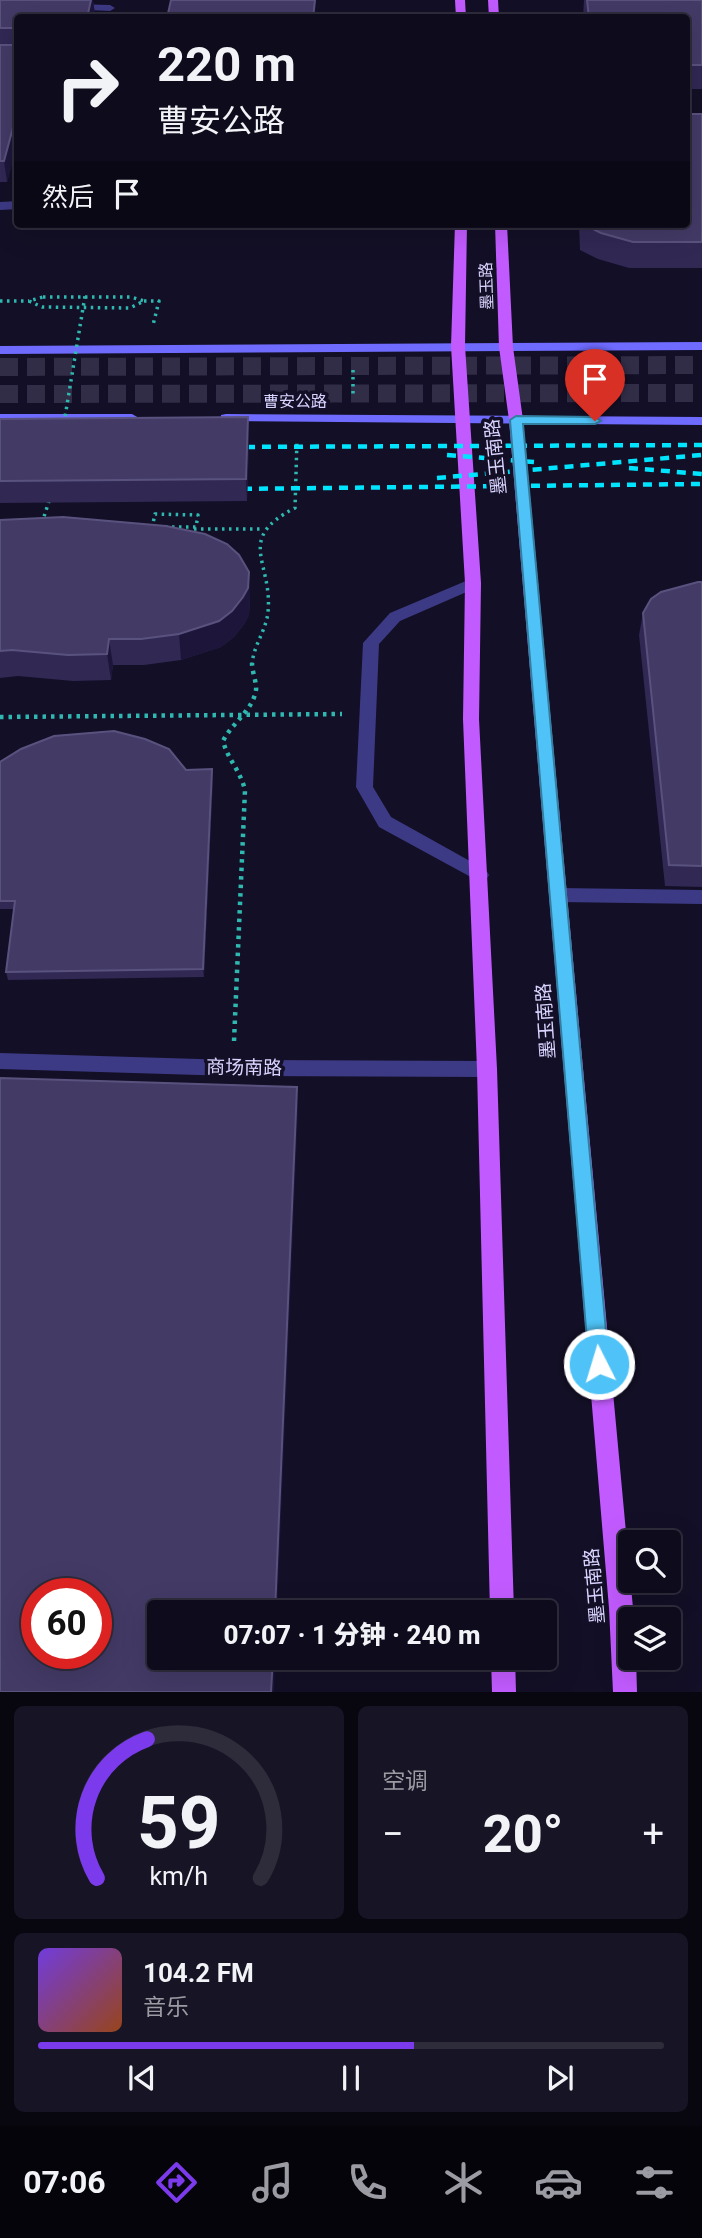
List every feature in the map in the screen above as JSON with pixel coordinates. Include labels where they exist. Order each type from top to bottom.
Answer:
[{"type":"main road","name":"墨玉路","points":[[458,346],[461,228]]},
{"type":"main road","name":"墨玉路","points":[[502,228],[506,347]]},
{"type":"main road","name":"墨玉南路","points":[[458,346],[472,583],[471,719],[487,1069],[502,1600]]},
{"type":"main road","points":[[0,350],[702,346]]},
{"type":"main road","name":"墨玉南路","points":[[506,347],[516,420],[560,895],[621,1608],[625,1692]]},
{"type":"main road","points":[[0,418],[150,418]]},
{"type":"main road","name":"曹安公路","points":[[218,418],[516,420]]},
{"type":"main road","points":[[516,420],[702,421]]},
{"type":"main road","points":[[503,1670],[504,1692]]},
{"type":"street","points":[[53,8],[108,8]]},
{"type":"street","points":[[472,583],[395,617],[372,643],[364,787],[386,822],[480,875]]},
{"type":"street","points":[[560,895],[702,897]]},
{"type":"street","name":"商场南路","points":[[0,1061],[232,1068],[487,1069]]},
{"type":"path","points":[[62,435],[85,296]]},
{"type":"path","points":[[0,301],[85,296],[131,297],[144,301],[159,301],[153,325]]},
{"type":"path","points":[[29,301],[42,307],[130,308],[144,301]]},
{"type":"path","points":[[352,349],[354,419]]},
{"type":"path","points":[[152,528],[154,521],[155,514],[198,514],[196,527],[163,527],[152,527],[139,527],[152,528],[264,529],[295,508],[297,436]]},
{"type":"path","points":[[52,490],[40,528],[52,527]]},
{"type":"path","points":[[232,1068],[246,790],[241,773],[227,755],[223,741],[241,714],[252,704],[257,688],[251,672],[251,654],[261,636],[268,612],[268,594],[259,542],[264,529]]},
{"type":"path","points":[[0,717],[368,715]]},
{"type":"building","points":[[0,0],[91,0],[88,14],[14,14],[14,28],[0,28]]},
{"type":"building","points":[[171,0],[315,0],[313,14],[168,14]]},
{"type":"building","points":[[587,0],[702,0],[702,65],[690,65],[690,14],[589,14]]},
{"type":"building","points":[[0,45],[14,45],[14,124],[4,161],[0,161]]},
{"type":"building","points":[[690,114],[702,114],[702,242],[633,242],[591,228],[690,228]]},
{"type":"building","points":[[248,417],[246,479],[0,481],[0,419]]},
{"type":"building","points":[[63,517],[166,526],[205,534],[227,544],[239,555],[249,572],[248,588],[232,611],[219,621],[179,634],[141,639],[109,639],[107,654],[0,651],[0,520]]},
{"type":"building","points":[[702,582],[702,866],[669,865],[643,613],[651,599],[661,592]]},
{"type":"building","points":[[114,731],[169,749],[186,770],[212,769],[203,969],[6,972],[15,901],[0,901],[0,762],[21,749],[54,736]]},
{"type":"building","points":[[0,1078],[297,1087],[276,1600],[147,1600],[147,1670],[272,1670],[271,1692],[0,1692]]},
{"type":"tunnel","points":[[0,367],[702,365]]},
{"type":"tunnel","points":[[0,394],[702,393]]},
{"type":"railway","points":[[230,447],[702,445]]},
{"type":"railway","points":[[447,455],[534,462]]},
{"type":"railway","points":[[437,478],[702,455]]},
{"type":"railway","points":[[629,468],[702,474]]},
{"type":"railway","points":[[227,489],[702,484]]},
{"type":"route","points":[[595,421],[516,420],[560,895],[572,1065],[599,1364]]}]
